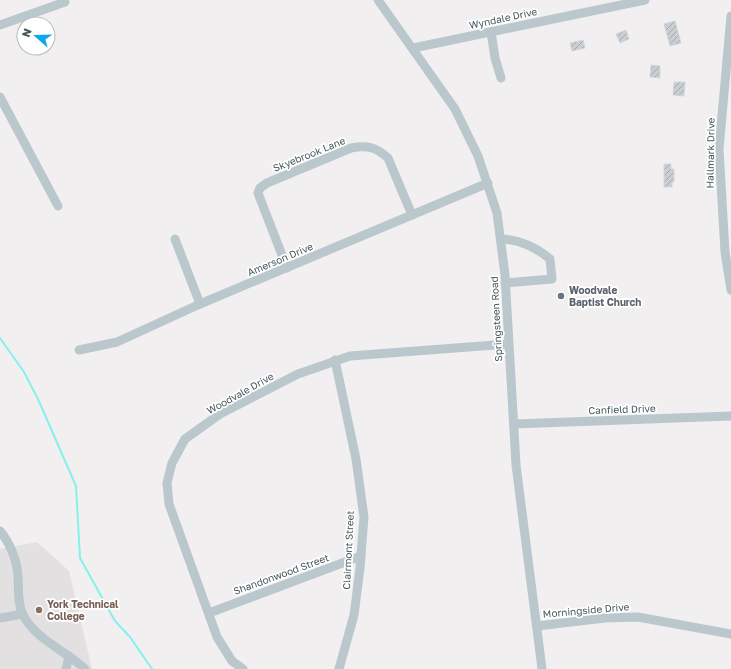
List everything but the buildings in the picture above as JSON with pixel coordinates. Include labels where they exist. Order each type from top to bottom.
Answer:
[{"type":"street","name":"Springsteen Road","points":[[378,0],[413,48],[454,109],[469,135],[488,183],[497,213],[505,283],[516,465],[542,669]]},
{"type":"street","name":"Wyndale Drive","points":[[413,48],[645,0]]},
{"type":"street","points":[[0,25],[65,2]]},
{"type":"street","name":"Hallmark Drive","points":[[731,16],[719,149],[724,245],[731,290]]},
{"type":"street","points":[[491,32],[495,58],[501,78]]},
{"type":"street","points":[[0,97],[58,206]]},
{"type":"street","name":"Skyebrook Lane","points":[[287,268],[258,193],[260,188],[274,180],[351,148],[364,146],[372,147],[380,151],[388,158],[412,215]]},
{"type":"street","name":"Amerson Drive","points":[[80,350],[117,342],[200,304],[488,183]]},
{"type":"street","points":[[175,239],[200,304]]},
{"type":"street","points":[[501,239],[510,239],[542,252],[550,259],[552,279],[505,283]]},
{"type":"street","name":"Woodvale Drive","points":[[243,669],[232,661],[221,643],[169,504],[167,483],[172,463],[185,439],[220,414],[298,374],[335,360],[350,356],[508,344]]},
{"type":"street","name":"Clairmont Street","points":[[335,360],[356,458],[364,517],[354,615],[339,669]]},
{"type":"street","name":"Canfield Drive","points":[[514,424],[731,416]]},
{"type":"street","points":[[0,531],[14,555],[18,574],[19,600],[23,614],[34,631],[85,669]]},
{"type":"street","name":"Shandonwood Street","points":[[209,613],[361,556]]},
{"type":"street","points":[[0,618],[23,614]]},
{"type":"street","name":"Morningside Drive","points":[[537,626],[605,618],[638,617],[731,634]]},
{"type":"street","points":[[66,669],[69,656]]},
{"type":"shaded area","name":"York Technical College","points":[[37,542],[69,571],[92,669],[0,669],[0,549]]},
{"type":"waterway","points":[[0,338],[24,372],[38,399],[76,486],[80,558],[115,621],[130,637],[152,669]]},
{"type":"place","name":"Woodvale Baptist Church","points":[[561,296]]},
{"type":"place","name":"York Technical College","points":[[39,610]]}]
